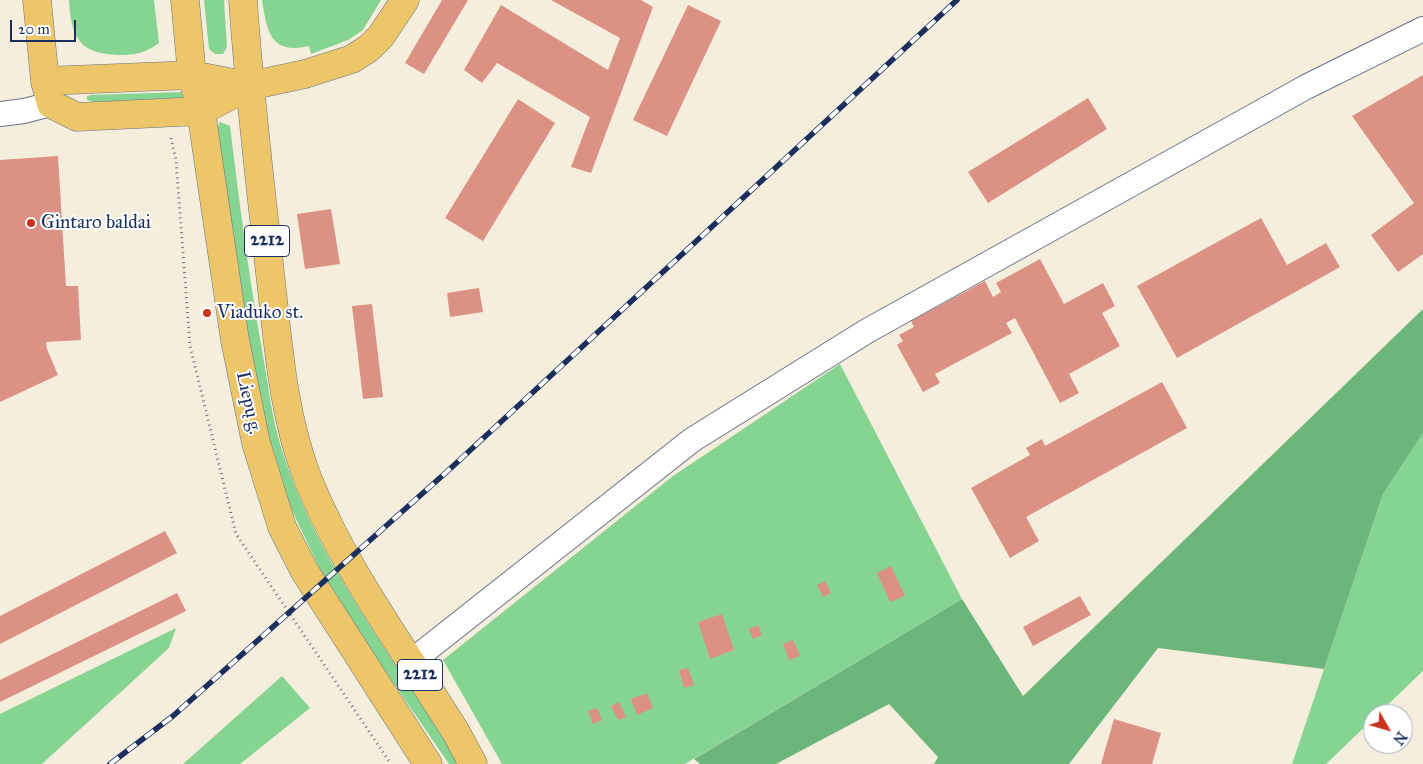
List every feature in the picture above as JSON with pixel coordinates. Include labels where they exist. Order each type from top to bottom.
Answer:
[{"type":"main road","points":[[37,0],[48,93],[77,117],[202,111],[249,86],[305,74],[352,59],[369,48],[381,36],[405,0]]},
{"type":"main road","name":"Liepų g.","points":[[185,0],[192,75],[202,111],[235,340],[256,443],[282,527],[305,572],[428,764]]},
{"type":"main road","name":"Liepų g.","points":[[243,0],[249,86],[281,358],[294,436],[306,473],[341,547],[473,764]]},
{"type":"main road","points":[[48,93],[192,75],[249,86]]},
{"type":"street","points":[[412,661],[701,434],[866,331],[1306,87],[1423,29]]},
{"type":"street","points":[[0,114],[24,111],[48,93]]},
{"type":"green space","points":[[69,0],[154,0],[159,43],[145,51],[130,55],[105,54],[86,47],[75,33]]},
{"type":"green space","points":[[204,0],[224,0],[227,47],[223,54],[215,54],[209,49]]},
{"type":"green space","points":[[262,0],[381,0],[363,30],[348,40],[311,54],[309,46],[296,48],[278,44],[269,31]]},
{"type":"green space","points":[[184,92],[192,94],[181,98],[94,102],[87,100],[87,96],[91,95]]},
{"type":"green space","points":[[220,122],[230,126],[257,322],[272,411],[281,447],[295,487],[313,526],[354,601],[448,745],[458,764],[449,764],[342,608],[319,567],[285,496],[258,399],[217,129]]},
{"type":"green space","points":[[1423,309],[1423,433],[1383,494],[1324,669],[1158,648],[1069,764],[934,764],[938,757],[889,704],[776,764],[700,764],[694,759],[962,599],[1023,696]]},
{"type":"green space","points":[[840,364],[962,599],[685,764],[502,764],[443,660],[673,476]]},
{"type":"green space","points":[[1423,433],[1423,671],[1388,704],[1363,704],[1363,729],[1326,764],[1292,764],[1383,494]]},
{"type":"green space","points":[[176,628],[169,648],[42,764],[0,764],[0,714]]},
{"type":"green space","points":[[282,676],[310,708],[240,764],[183,764]]},
{"type":"building","points":[[442,0],[468,0],[424,74],[405,63]]},
{"type":"building","points":[[551,0],[641,0],[653,7],[591,173],[571,167],[590,117],[497,63],[482,83],[464,70],[501,5],[608,70],[620,38]]},
{"type":"building","points":[[688,5],[721,21],[667,136],[633,120]]},
{"type":"building","points":[[1423,75],[1423,254],[1398,272],[1371,235],[1414,203],[1352,116]]},
{"type":"building","points":[[1088,98],[1107,129],[988,203],[968,172]]},
{"type":"building","points":[[518,99],[555,123],[483,241],[445,218]]},
{"type":"building","name":"Gintaro baldai","points":[[58,156],[66,286],[78,286],[81,340],[46,342],[58,375],[0,402],[0,160]]},
{"type":"building","points":[[331,209],[340,264],[305,269],[297,214]]},
{"type":"building","points":[[1261,218],[1287,265],[1326,243],[1340,267],[1177,358],[1137,286]]},
{"type":"building","points":[[1040,259],[1064,304],[1103,283],[1115,306],[1102,313],[1120,346],[1069,374],[1079,393],[1060,403],[1015,318],[1006,323],[1012,333],[935,374],[940,383],[923,392],[897,345],[903,341],[899,335],[914,327],[911,321],[985,281],[993,297],[1001,292],[996,283]]},
{"type":"building","points":[[479,288],[483,312],[450,317],[447,293]]},
{"type":"building","points":[[372,304],[383,397],[363,399],[352,306]]},
{"type":"building","points":[[1162,382],[1187,428],[1026,517],[1039,541],[1010,558],[971,488],[1030,455],[1026,448],[1042,439],[1045,446]]},
{"type":"building","points":[[165,531],[177,553],[0,644],[0,616]]},
{"type":"building","points":[[891,566],[905,596],[890,602],[877,573]]},
{"type":"building","points":[[825,581],[831,593],[823,597],[817,585]]},
{"type":"building","points":[[177,593],[186,611],[0,702],[0,680]]},
{"type":"building","points":[[1080,596],[1091,615],[1033,646],[1023,627]]},
{"type":"building","points":[[722,614],[734,650],[710,659],[698,622]]},
{"type":"building","points":[[758,625],[762,635],[753,639],[749,629]]},
{"type":"building","points":[[793,640],[800,656],[789,660],[783,644]]},
{"type":"building","points":[[688,668],[694,685],[684,688],[679,670]]},
{"type":"building","points":[[647,693],[653,708],[637,715],[631,699]]},
{"type":"building","points":[[619,702],[626,717],[618,720],[611,706]]},
{"type":"building","points":[[597,708],[602,720],[593,724],[588,711]]},
{"type":"building","points":[[1114,719],[1161,733],[1152,764],[1101,764]]},
{"type":"railway","points":[[110,764],[173,716],[451,468],[957,0]]},
{"type":"place","name":"Gintaro baldai","points":[[31,223]]},
{"type":"place","name":"Viaduko st.","points":[[207,313]]}]
